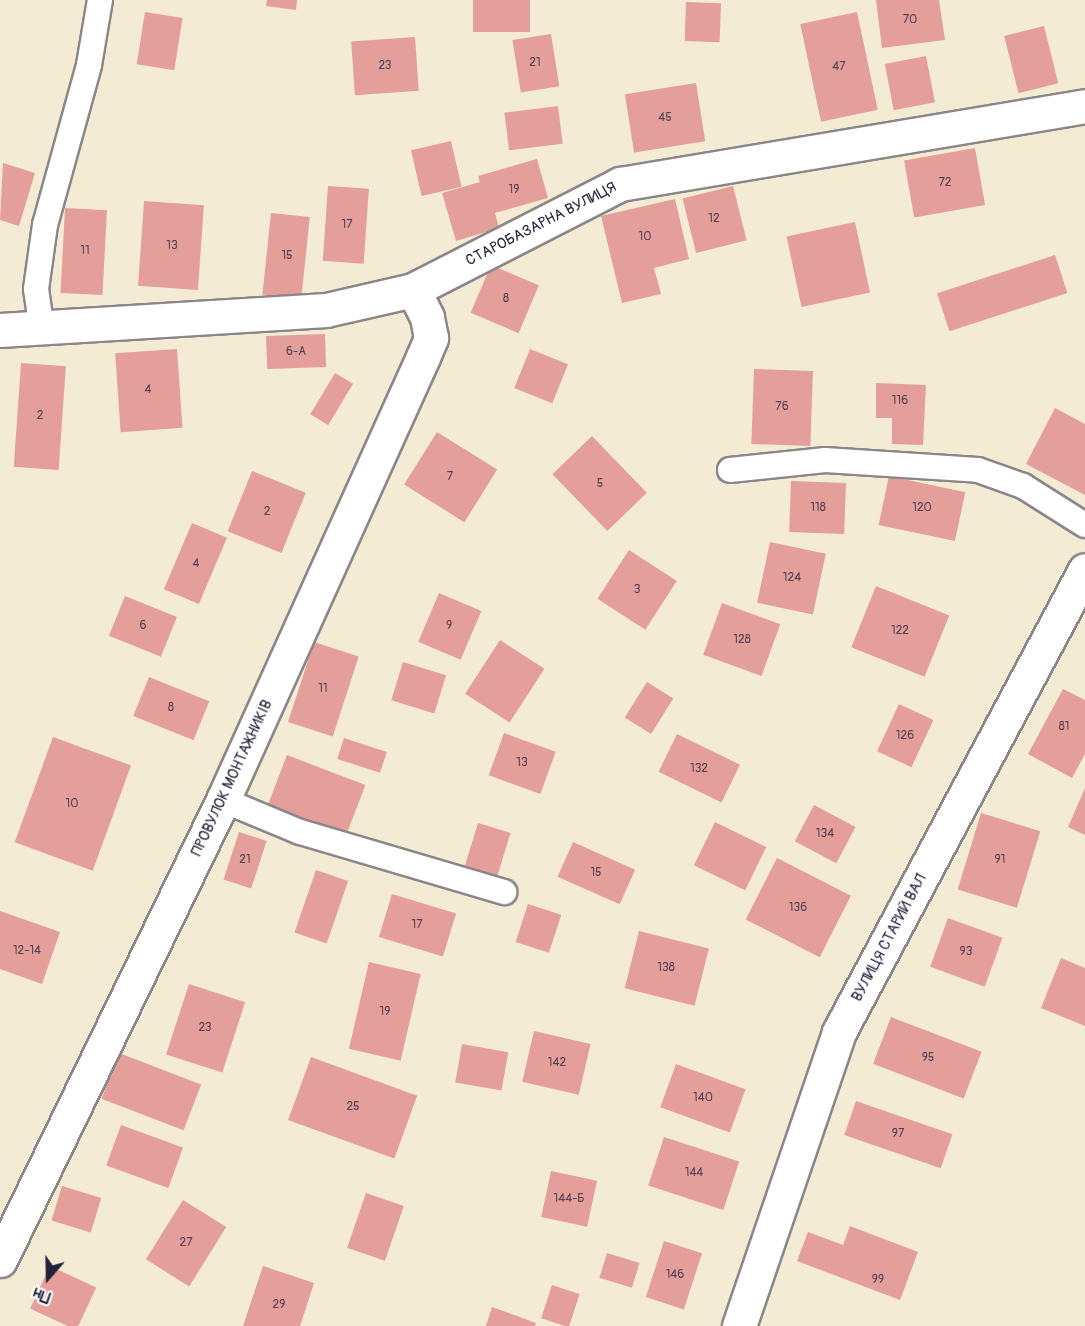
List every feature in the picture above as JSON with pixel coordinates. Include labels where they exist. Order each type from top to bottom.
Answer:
[{"type":"street","name":"СТАРОБАЗАРНА ВУЛИЦЯ","points":[[0,330],[42,330],[326,310],[413,290],[620,184],[1085,106]]},
{"type":"street","name":"ПРОВУЛОК МОНТАЖНИКІВ","points":[[0,1260],[224,800],[431,338],[428,317],[413,290]]},
{"type":"street","name":"ВУЛИЦЯ СТАРИЙ ВАЛ","points":[[739,1326],[839,1032],[1085,570]]},
{"type":"lane","points":[[42,330],[36,288],[45,225],[89,65],[100,0]]},
{"type":"lane","points":[[730,470],[825,460],[978,470],[1023,486],[1085,525]]},
{"type":"lane","points":[[224,800],[300,832],[504,892]]},
{"type":"building","points":[[267,0],[297,0],[296,10],[266,6]]},
{"type":"building","points":[[473,0],[530,0],[530,32],[473,32]]},
{"type":"building","points":[[876,0],[939,0],[945,40],[882,48]]},
{"type":"building","points":[[686,2],[721,3],[720,42],[685,41]]},
{"type":"building","points":[[145,12],[183,18],[174,70],[137,64]]},
{"type":"building","points":[[857,12],[878,110],[821,122],[800,24]]},
{"type":"building","points":[[1044,26],[1058,83],[1018,93],[1004,36]]},
{"type":"building","points":[[551,34],[559,86],[521,92],[512,40]]},
{"type":"building","points":[[415,37],[419,91],[355,95],[351,41]]},
{"type":"building","points":[[926,56],[935,102],[894,110],[885,64]]},
{"type":"building","points":[[696,83],[705,141],[634,153],[625,94]]},
{"type":"building","points":[[558,106],[563,144],[509,150],[504,113]]},
{"type":"building","points":[[451,141],[462,187],[422,196],[411,150]]},
{"type":"building","points":[[975,148],[985,205],[914,218],[904,161]]},
{"type":"building","points":[[537,159],[548,198],[495,213],[499,228],[456,241],[442,193],[480,182],[478,176]]},
{"type":"building","points":[[3,163],[35,173],[19,226],[0,220]]},
{"type":"building","points":[[328,186],[369,189],[364,264],[323,261]]},
{"type":"building","points":[[733,186],[747,240],[696,253],[683,199]]},
{"type":"building","points":[[675,199],[689,259],[654,268],[661,294],[622,303],[601,216]]},
{"type":"building","points":[[144,201],[204,205],[198,290],[138,286]]},
{"type":"building","points":[[65,208],[107,210],[102,295],[61,293]]},
{"type":"building","points":[[271,213],[310,217],[301,299],[262,295]]},
{"type":"building","points":[[855,222],[870,292],[801,307],[787,237]]},
{"type":"building","points":[[1055,255],[1067,293],[949,331],[937,293]]},
{"type":"building","points":[[491,265],[539,285],[519,333],[471,313]]},
{"type":"building","points":[[325,334],[326,367],[267,369],[266,336]]},
{"type":"building","points":[[177,349],[183,428],[121,432],[115,353]]},
{"type":"building","points":[[530,349],[568,364],[552,403],[514,388]]},
{"type":"building","points":[[21,363],[66,366],[59,470],[14,467]]},
{"type":"building","points":[[754,369],[813,371],[810,446],[751,444]]},
{"type":"building","points":[[335,373],[353,384],[328,425],[310,414]]},
{"type":"building","points":[[876,383],[926,385],[923,445],[892,444],[892,418],[876,418]]},
{"type":"building","points":[[1055,408],[1085,424],[1085,495],[1026,464]]},
{"type":"building","points":[[437,432],[497,470],[464,522],[404,485]]},
{"type":"building","points":[[592,436],[647,493],[607,531],[552,474]]},
{"type":"building","points":[[252,471],[306,493],[281,553],[228,531]]},
{"type":"building","points":[[889,476],[965,492],[955,541],[879,525]]},
{"type":"building","points":[[791,481],[846,483],[844,534],[789,532]]},
{"type":"building","points":[[192,523],[227,538],[199,604],[164,589]]},
{"type":"building","points":[[770,542],[826,554],[813,614],[757,603]]},
{"type":"building","points":[[629,550],[677,581],[645,630],[597,599]]},
{"type":"building","points":[[876,586],[949,616],[925,677],[851,647]]},
{"type":"building","points":[[439,593],[481,611],[461,660],[418,642]]},
{"type":"building","points":[[125,596],[177,617],[161,657],[109,636]]},
{"type":"building","points":[[722,603],[780,624],[761,676],[703,655]]},
{"type":"building","points":[[500,640],[544,669],[510,723],[465,694]]},
{"type":"building","points":[[314,642],[359,657],[333,736],[288,722]]},
{"type":"building","points":[[403,662],[446,675],[434,713],[391,700]]},
{"type":"building","points":[[149,677],[209,701],[194,740],[133,716]]},
{"type":"building","points":[[647,682],[673,698],[651,734],[625,718]]},
{"type":"building","points":[[1063,689],[1085,700],[1085,754],[1072,778],[1028,754]]},
{"type":"building","points":[[899,704],[933,720],[911,767],[877,751]]},
{"type":"building","points":[[504,733],[556,752],[540,794],[489,775]]},
{"type":"building","points":[[677,734],[740,765],[722,802],[659,772]]},
{"type":"building","points":[[53,737],[131,765],[93,871],[15,842]]},
{"type":"building","points":[[344,738],[387,752],[380,773],[337,759]]},
{"type":"building","points":[[287,755],[365,785],[345,838],[267,808]]},
{"type":"building","points":[[1085,788],[1085,835],[1068,827]]},
{"type":"building","points":[[814,805],[855,827],[836,863],[795,841]]},
{"type":"building","points":[[981,813],[1040,831],[1017,908],[958,890]]},
{"type":"building","points":[[715,822],[766,847],[745,890],[694,865]]},
{"type":"building","points":[[478,823],[511,833],[497,876],[465,866]]},
{"type":"building","points":[[239,832],[267,841],[251,889],[224,880]]},
{"type":"building","points":[[573,842],[635,870],[620,904],[558,877]]},
{"type":"building","points":[[777,858],[851,896],[820,957],[746,919]]},
{"type":"building","points":[[316,870],[348,881],[327,943],[295,932]]},
{"type":"building","points":[[392,894],[456,914],[443,957],[379,937]]},
{"type":"building","points":[[528,904],[561,915],[549,953],[516,942]]},
{"type":"building","points":[[0,911],[60,932],[42,984],[0,969]]},
{"type":"building","points":[[948,918],[1003,938],[985,987],[930,967]]},
{"type":"building","points":[[639,931],[709,948],[695,1006],[625,988]]},
{"type":"building","points":[[1061,958],[1085,968],[1085,1026],[1041,1008]]},
{"type":"building","points":[[369,962],[421,974],[401,1061],[349,1049]]},
{"type":"building","points":[[189,984],[245,1002],[222,1073],[166,1054]]},
{"type":"building","points":[[891,1017],[982,1052],[964,1098],[873,1064]]},
{"type":"building","points":[[534,1031],[591,1044],[579,1095],[522,1082]]},
{"type":"building","points":[[462,1044],[508,1052],[502,1091],[455,1082]]},
{"type":"building","points":[[119,1053],[201,1085],[184,1130],[101,1099]]},
{"type":"building","points":[[311,1057],[417,1096],[394,1159],[288,1120]]},
{"type":"building","points":[[676,1064],[746,1089],[730,1133],[660,1107]]},
{"type":"building","points":[[856,1101],[952,1134],[941,1168],[844,1135]]},
{"type":"building","points":[[121,1125],[183,1148],[168,1188],[106,1165]]},
{"type":"building","points":[[664,1137],[739,1161],[723,1210],[648,1186]]},
{"type":"building","points":[[551,1171],[597,1181],[587,1227],[541,1217]]},
{"type":"building","points":[[62,1186],[101,1198],[91,1232],[51,1220]]},
{"type":"building","points":[[366,1193],[404,1206],[385,1261],[347,1248]]},
{"type":"building","points":[[183,1200],[226,1227],[189,1286],[146,1259]]},
{"type":"building","points":[[850,1226],[918,1252],[900,1300],[797,1261],[808,1232],[843,1245]]},
{"type":"building","points":[[664,1241],[702,1253],[684,1309],[646,1297]]},
{"type":"building","points":[[607,1253],[640,1263],[632,1288],[599,1278]]},
{"type":"building","points":[[50,1266],[96,1288],[78,1326],[67,1326],[30,1309]]},
{"type":"building","points":[[263,1266],[314,1283],[300,1326],[243,1326]]},
{"type":"building","points":[[552,1285],[580,1294],[569,1326],[541,1318]]},
{"type":"building","points":[[492,1307],[536,1323],[535,1326],[486,1326]]}]
